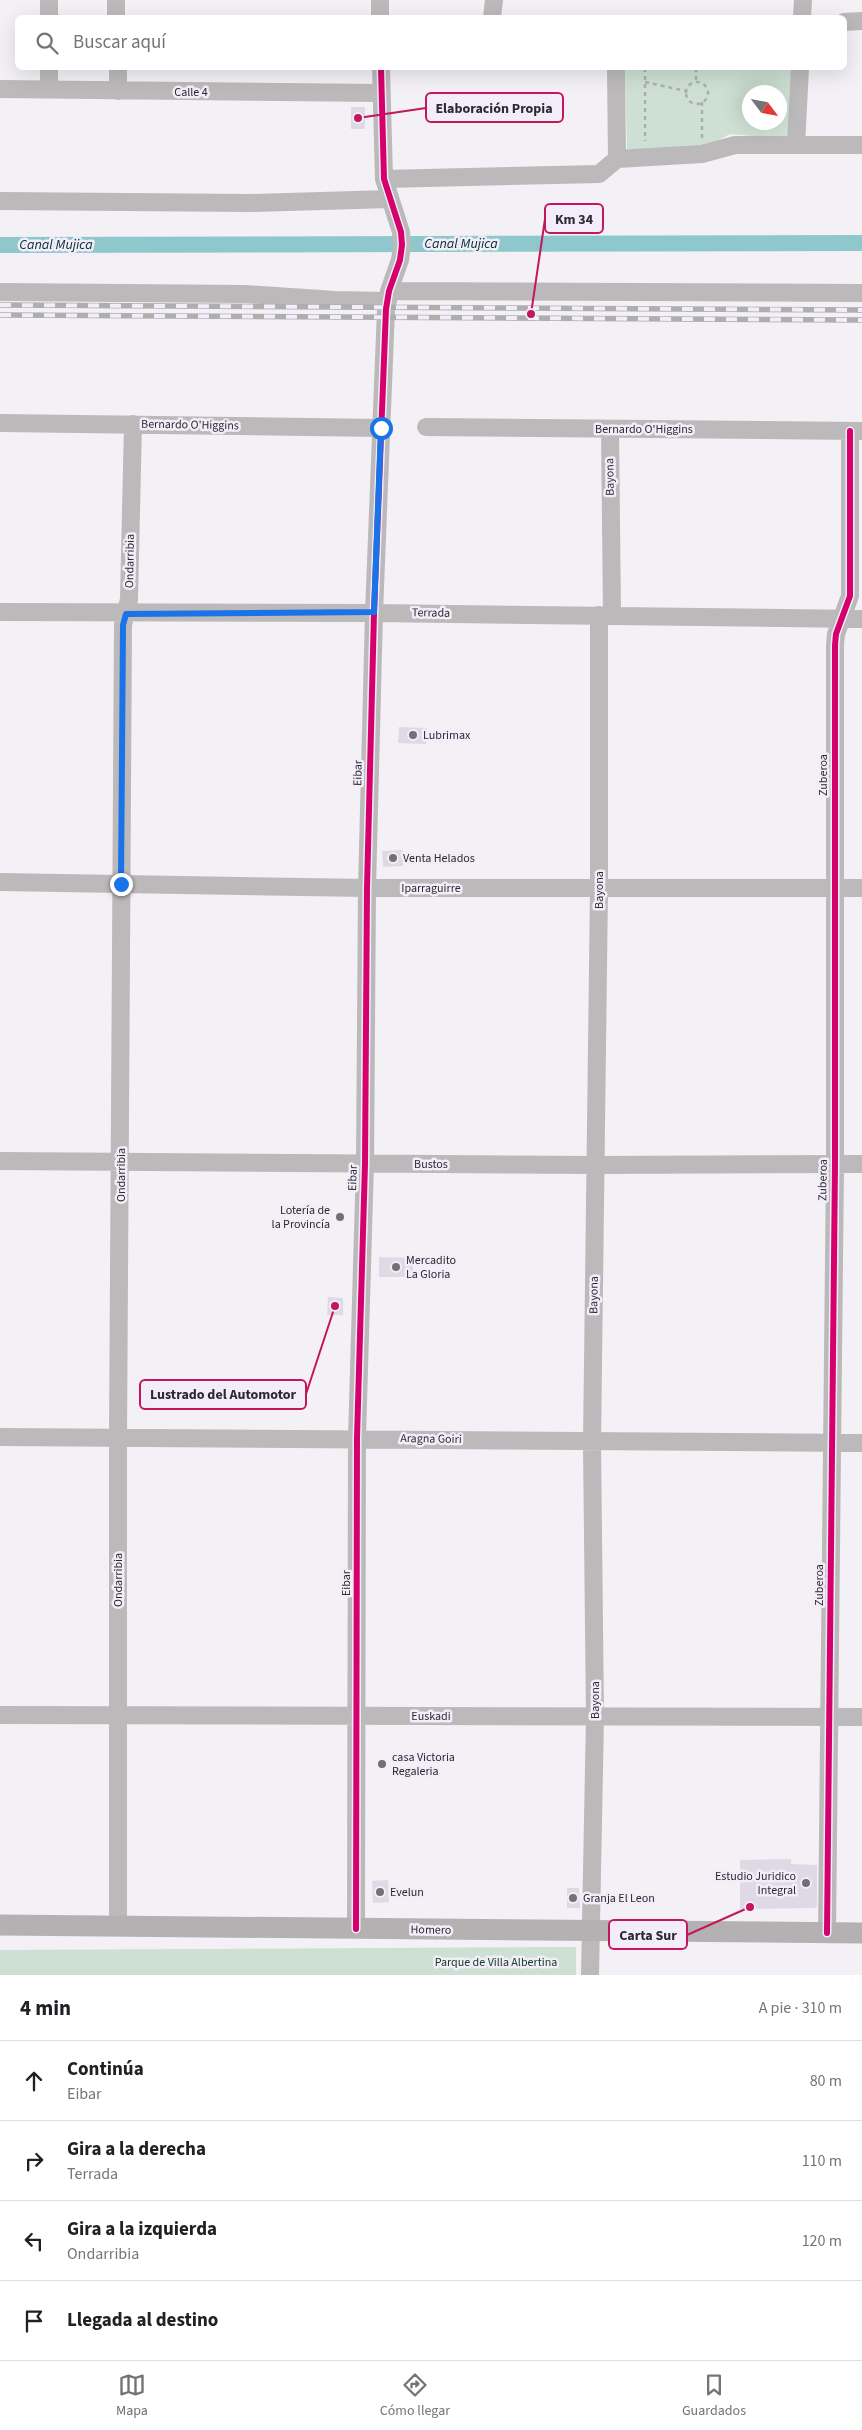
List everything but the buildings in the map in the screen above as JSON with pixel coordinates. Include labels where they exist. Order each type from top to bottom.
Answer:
[{"type":"main road","name":"Homero","points":[[0,1924],[590,1932],[862,1933]]},
{"type":"street","points":[[49,0],[49,15]]},
{"type":"street","points":[[116,0],[116,15]]},
{"type":"street","points":[[380,0],[380,15]]},
{"type":"street","points":[[492,15],[494,0]]},
{"type":"street","points":[[802,15],[803,0]]},
{"type":"street","points":[[847,22],[862,22]]},
{"type":"street","points":[[49,70],[49,89]]},
{"type":"street","points":[[118,70],[118,91]]},
{"type":"street","points":[[0,201],[250,203],[389,199],[384,179],[381,70]]},
{"type":"street","points":[[616,70],[617,158]]},
{"type":"street","points":[[796,145],[800,70]]},
{"type":"street","name":"Calle 4","points":[[0,89],[381,93]]},
{"type":"street","points":[[384,179],[599,174],[617,158],[702,154],[735,145],[862,145]]},
{"type":"street","name":"Eibar","points":[[356,1929],[357,1438],[365,1164],[367,888],[374,612],[388,296],[400,260],[402,245],[401,232],[389,199]]},
{"type":"street","points":[[0,292],[245,294],[335,300],[388,296],[862,293]]},
{"type":"street","name":"Bernardo O'Higgins","points":[[0,423],[381,428]]},
{"type":"street","name":"Ondarribia","points":[[118,1927],[118,1438],[123,625],[129,599],[133,424]]},
{"type":"street","name":"Bernardo O'Higgins","points":[[426,427],[856,431]]},
{"type":"street","name":"Bayona","points":[[590,1975],[596,1717],[592,1442],[595,1165],[599,888],[610,429]]},
{"type":"street","name":"Zuberoa","points":[[827,1933],[835,1164],[835,645],[836,634],[850,596],[856,431]]},
{"type":"street","name":"Terrada","points":[[0,612],[126,614],[374,612],[862,619]]},
{"type":"street","name":"Iparraguirre","points":[[0,882],[367,888],[862,888]]},
{"type":"street","name":"Bustos","points":[[0,1161],[595,1165],[862,1164]]},
{"type":"street","name":"Aragna Goiri","points":[[0,1437],[862,1443]]},
{"type":"street","name":"Euskadi","points":[[0,1715],[862,1717]]},
{"type":"path","points":[[644,70],[646,156]]},
{"type":"path","points":[[696,70],[696,82]]},
{"type":"path","points":[[645,82],[686,91]]},
{"type":"path","points":[[696,82],[703,84],[707,90],[707,97],[702,102],[695,103],[689,100],[686,91],[690,84],[696,82]]},
{"type":"path","points":[[702,102],[702,154]]},
{"type":"green space","points":[[625,70],[793,70],[788,139],[730,134],[705,147],[627,150]]},
{"type":"green space","name":"Parque de Villa Albertina","points":[[576,1947],[576,1975],[0,1975],[0,1950]]},
{"type":"waterway","name":"Canal Mujica","points":[[0,245],[862,243]]},
{"type":"railway","points":[[0,305],[862,310]]},
{"type":"railway","points":[[0,315],[862,320]]},
{"type":"cycle path","points":[[356,1929],[357,1438],[365,1164],[367,888],[374,613],[386,309],[389,291],[400,260],[402,245],[401,232],[384,179],[381,70]]},
{"type":"cycle path","points":[[827,1933],[835,1164],[835,645],[836,634],[850,596],[850,431]]},
{"type":"place","name":"Elaboración Propia","points":[[358,118]]},
{"type":"place","name":"Km 34","points":[[531,314]]},
{"type":"place","name":"Lubrimax","points":[[413,735]]},
{"type":"place","name":"Venta Helados","points":[[393,858]]},
{"type":"place","name":"Lotería de la Provincía","points":[[340,1217]]},
{"type":"place","name":"Mercadito La Gloria","points":[[396,1267]]},
{"type":"place","name":"Lustrado del Automotor","points":[[335,1306]]},
{"type":"place","name":"casa Victoria Regaleria","points":[[382,1764]]},
{"type":"place","name":"Estudio Juridico Integral","points":[[806,1883]]},
{"type":"place","name":"Evelun","points":[[380,1892]]},
{"type":"place","name":"Granja El Leon","points":[[573,1898]]},
{"type":"place","name":"Carta Sur","points":[[750,1907]]},
{"type":"route","points":[[121,884],[123,625],[126,614],[374,612],[381,428]]}]
